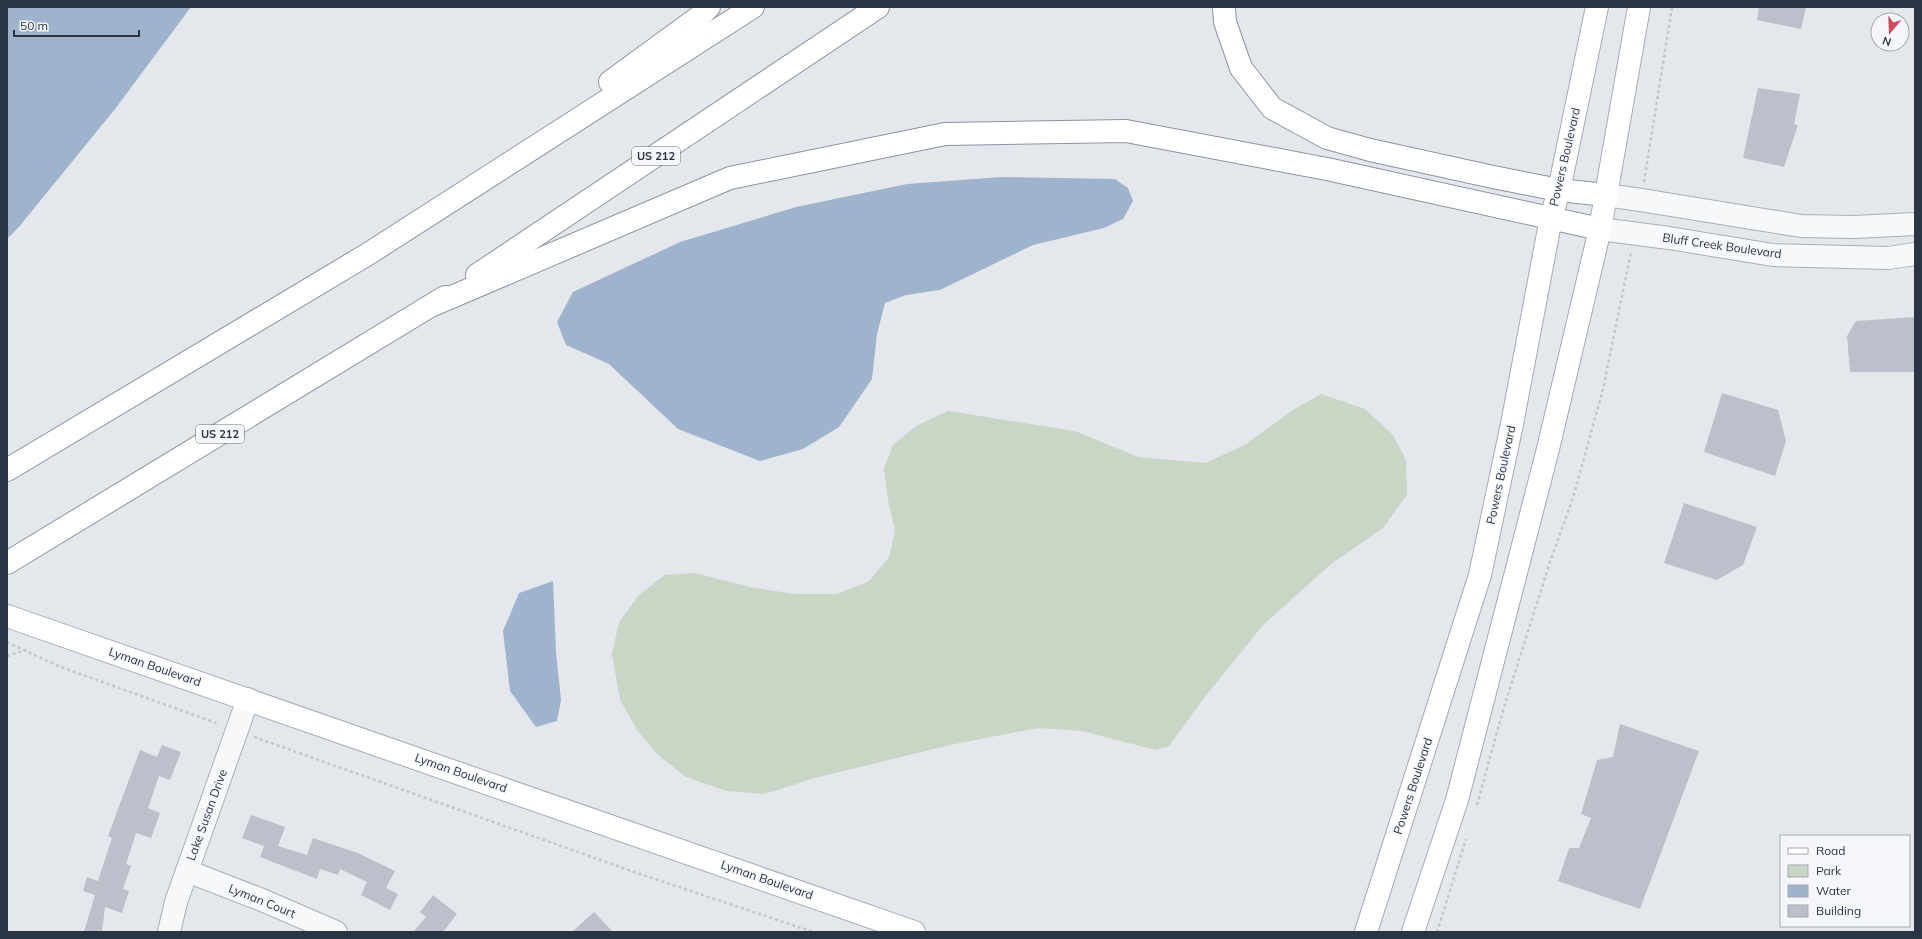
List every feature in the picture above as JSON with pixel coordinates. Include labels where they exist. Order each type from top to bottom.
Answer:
[{"type":"main road","points":[[368,254],[543,132],[699,17],[709,7]]},
{"type":"main road","points":[[7,470],[368,254],[753,7]]},
{"type":"main road","name":"US 212","points":[[7,563],[433,305],[878,7]]},
{"type":"main road","points":[[1224,7],[1225,22],[1241,68],[1272,108],[1327,138],[1370,150],[1559,190],[1606,196]]},
{"type":"main road","name":"Powers Boulevard","points":[[1366,932],[1480,574],[1512,424],[1552,218],[1597,7]]},
{"type":"main road","points":[[1413,932],[1457,800],[1548,449],[1600,229],[1639,7]]},
{"type":"main road","points":[[433,305],[730,178],[945,134],[1126,132],[1327,169],[1600,229]]},
{"type":"main road","name":"Lyman Boulevard","points":[[17,619],[914,932]]},
{"type":"street","points":[[1606,196],[1641,200],[1801,226],[1854,227],[1915,224]]},
{"type":"street","name":"Bluff Creek Boulevard","points":[[1600,229],[1772,255],[1888,258],[1915,254]]},
{"type":"street","name":"Lake Susan Drive","points":[[169,932],[176,902],[248,699]]},
{"type":"street","name":"Lyman Court","points":[[187,871],[262,900],[336,932]]},
{"type":"path","points":[[1641,200],[1672,7]]},
{"type":"path","points":[[1504,707],[1551,559],[1573,498],[1583,462],[1603,389],[1635,234]]},
{"type":"path","points":[[7,642],[27,650],[58,666],[237,731],[630,870],[813,932]]},
{"type":"path","points":[[7,656],[27,650]]},
{"type":"green space","points":[[1321,394],[1365,409],[1393,435],[1406,460],[1407,495],[1383,528],[1331,564],[1263,625],[1204,698],[1169,746],[1156,750],[1082,731],[1038,728],[950,745],[815,778],[764,794],[726,791],[686,777],[658,755],[637,730],[620,700],[612,654],[619,622],[639,595],[665,575],[695,573],[750,587],[794,594],[837,594],[869,581],[889,557],[895,531],[888,500],[884,468],[893,445],[916,426],[948,411],[1075,431],[1138,457],[1206,463],[1246,444],[1293,410]]},
{"type":"water","points":[[7,7],[191,7],[115,109],[18,228],[7,239]]},
{"type":"water","points":[[1002,177],[1115,179],[1128,188],[1133,201],[1123,219],[1104,228],[1033,245],[940,290],[906,295],[885,303],[877,334],[872,379],[839,427],[803,449],[760,461],[678,429],[609,364],[566,345],[557,322],[573,292],[680,242],[796,207],[907,184]]},
{"type":"water","points":[[553,581],[556,652],[561,700],[557,721],[536,727],[510,691],[503,631],[519,593]]},
{"type":"building","points":[[1759,7],[1806,7],[1801,29],[1757,20]]},
{"type":"building","points":[[1758,88],[1800,94],[1794,124],[1798,125],[1784,167],[1743,158]]},
{"type":"building","points":[[1915,317],[1915,372],[1850,372],[1847,336],[1856,321]]},
{"type":"building","points":[[1722,393],[1778,410],[1786,441],[1775,476],[1704,452]]},
{"type":"building","points":[[1684,503],[1757,527],[1743,565],[1717,580],[1664,563]]},
{"type":"building","points":[[1620,724],[1699,751],[1640,909],[1558,881],[1569,848],[1579,848],[1591,818],[1581,814],[1597,760],[1613,757]]},
{"type":"building","points":[[162,745],[181,752],[170,780],[159,776],[148,808],[160,813],[151,838],[136,833],[126,864],[131,866],[123,889],[129,891],[122,913],[105,907],[102,932],[84,932],[95,895],[83,891],[87,877],[98,881],[112,838],[108,836],[140,750],[157,757]]},
{"type":"building","points":[[251,815],[285,827],[278,846],[307,855],[313,838],[358,853],[395,871],[386,888],[398,894],[390,910],[361,895],[367,882],[340,869],[338,875],[320,869],[317,879],[260,857],[264,846],[242,838]]},
{"type":"building","points":[[433,895],[457,914],[443,932],[413,932],[426,917],[420,912]]},
{"type":"building","points":[[594,912],[613,932],[572,932]]}]
